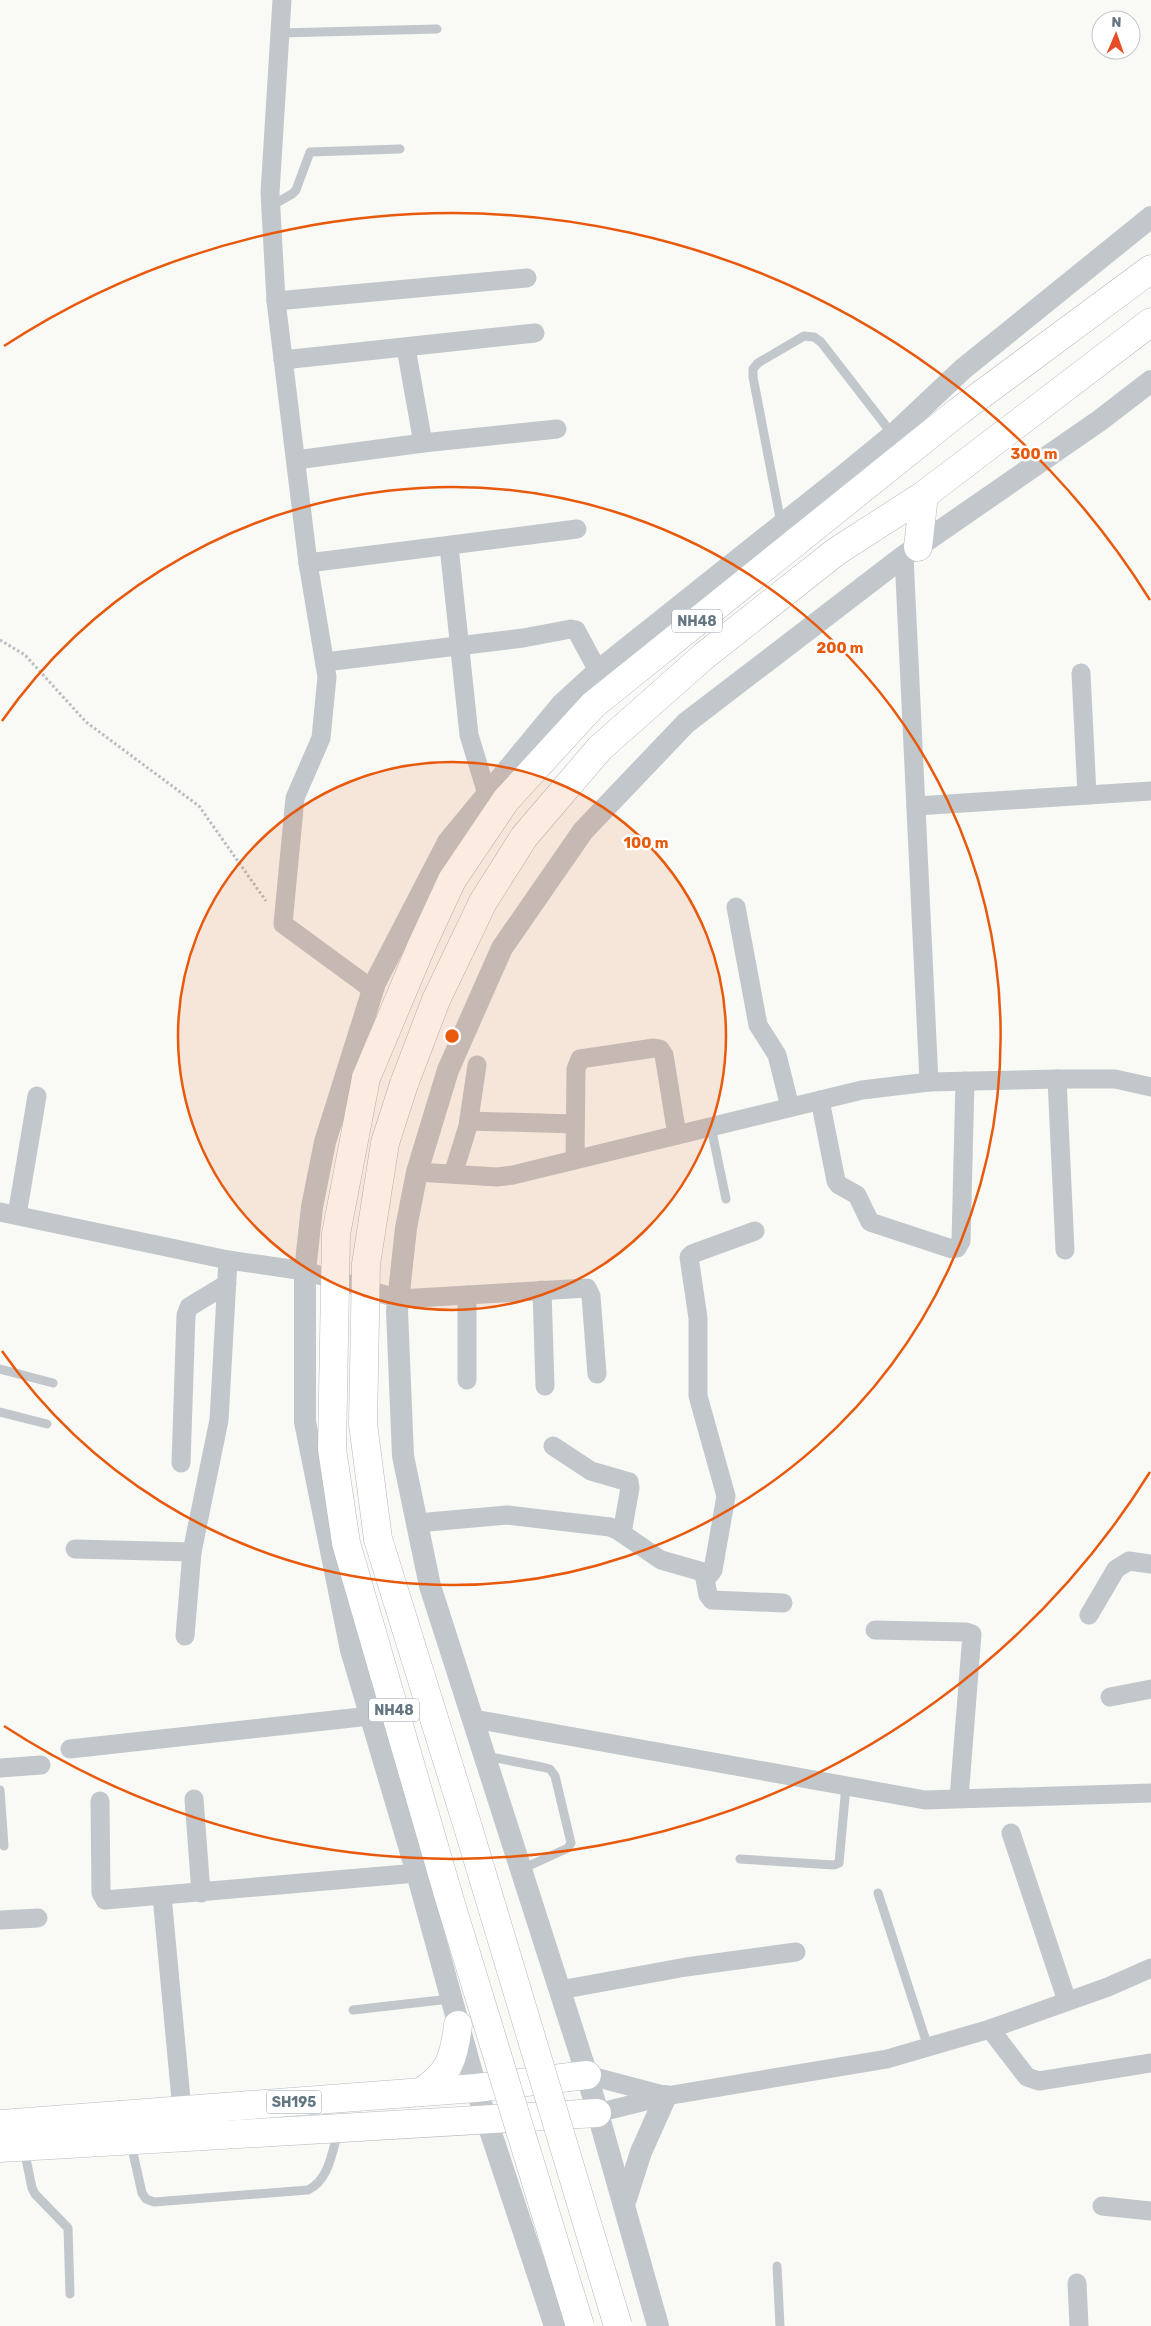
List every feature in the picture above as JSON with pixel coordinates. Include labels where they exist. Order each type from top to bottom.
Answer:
[{"type":"main road","name":"NH48","points":[[580,2326],[445,1882],[346,1543],[332,1449],[336,1234],[366,1078],[422,945],[452,880],[506,800],[593,705],[959,411],[1151,269]]},
{"type":"main road","name":"NH48","points":[[618,2326],[467,1824],[378,1540],[362,1424],[366,1264],[386,1143],[404,1084],[436,1000],[483,902],[524,837],[600,748],[704,656],[837,552],[924,495],[1151,322]]},
{"type":"main road","points":[[838,480],[875,479]]},
{"type":"main road","points":[[911,552],[924,495]]},
{"type":"main road","points":[[421,2092],[437,2082],[447,2069],[455,2053],[458,2024]]},
{"type":"main road","name":"SH195","points":[[0,2124],[476,2088],[587,2075]]},
{"type":"main road","points":[[12,2147],[597,2113]]},
{"type":"street","points":[[282,0],[270,193],[276,301],[308,563],[327,677],[321,738],[295,798],[283,924],[372,990]]},
{"type":"street","points":[[555,2326],[476,2088],[417,1874],[351,1650],[305,1422],[306,1264],[312,1207],[325,1142],[372,990],[448,842],[562,704],[598,670],[838,480],[893,434],[964,369],[1151,217]]},
{"type":"street","points":[[276,301],[527,278]]},
{"type":"street","points":[[283,360],[535,333]]},
{"type":"street","points":[[406,348],[423,443]]},
{"type":"street","points":[[658,2326],[587,2075],[430,1586],[402,1456],[397,1311],[406,1228],[417,1172],[448,1070],[502,948],[583,832],[686,722],[911,552],[1099,421],[1151,381]]},
{"type":"street","points":[[296,460],[423,443],[556,430]]},
{"type":"street","points":[[308,563],[577,529]]},
{"type":"street","points":[[448,546],[470,740],[487,794]]},
{"type":"street","points":[[911,552],[916,806],[929,1082]]},
{"type":"street","points":[[325,662],[576,630],[598,670]]},
{"type":"street","points":[[1081,673],[1087,795]]},
{"type":"street","points":[[916,806],[1151,791]]},
{"type":"street","points":[[736,907],[758,1025],[777,1055],[790,1108]]},
{"type":"street","points":[[575,1160],[576,1069],[580,1059],[654,1048],[660,1049],[664,1055],[677,1135]]},
{"type":"street","points":[[453,1174],[469,1121],[477,1065]]},
{"type":"street","points":[[1057,1079],[1065,1250]]},
{"type":"street","points":[[417,1172],[513,1175],[862,1090],[929,1082],[1115,1079],[1151,1087]]},
{"type":"street","points":[[820,1100],[836,1182],[857,1195],[870,1222],[952,1249],[957,1248],[961,1242],[965,1081]]},
{"type":"street","points":[[37,1096],[8,1214],[228,1260],[306,1264],[400,1293],[467,1295],[580,1287],[590,1292],[597,1374]]},
{"type":"street","points":[[469,1121],[575,1124]]},
{"type":"street","points":[[417,1523],[516,1516],[610,1527],[661,1560],[710,1574],[713,1570],[726,1496],[698,1396],[698,1318],[689,1257],[692,1254],[755,1231]]},
{"type":"street","points":[[185,1636],[192,1552],[219,1420],[228,1260]]},
{"type":"street","points":[[181,1463],[186,1315],[189,1307],[227,1284]]},
{"type":"street","points":[[542,1290],[545,1386]]},
{"type":"street","points":[[467,1295],[467,1380]]},
{"type":"street","points":[[553,1446],[591,1471],[629,1482],[630,1488],[622,1533]]},
{"type":"street","points":[[75,1549],[192,1552]]},
{"type":"street","points":[[1089,1615],[1116,1569],[1129,1562],[1151,1564]]},
{"type":"street","points":[[704,1573],[708,1595],[712,1600],[783,1603]]},
{"type":"street","points":[[875,1630],[966,1632],[972,1634],[959,1798]]},
{"type":"street","points":[[1110,1697],[1151,1689]]},
{"type":"street","points":[[70,1749],[370,1716]]},
{"type":"street","points":[[474,1719],[926,1800],[1151,1793]]},
{"type":"street","points":[[0,1768],[41,1766]]},
{"type":"street","points":[[194,1799],[201,1893]]},
{"type":"street","points":[[100,1801],[101,1893],[105,1900],[417,1874]]},
{"type":"street","points":[[1011,1832],[1068,2001]]},
{"type":"street","points":[[162,1896],[182,2110]]},
{"type":"street","points":[[0,1920],[38,1918]]},
{"type":"street","points":[[560,1990],[686,1967],[796,1952]]},
{"type":"street","points":[[597,2113],[666,2096],[887,2059],[990,2029],[1151,1968]]},
{"type":"street","points":[[990,2029],[1027,2077],[1032,2080],[1039,2081],[1151,2063]]},
{"type":"street","points":[[587,2075],[666,2096]]},
{"type":"street","points":[[624,2205],[641,2152],[666,2096]]},
{"type":"street","points":[[1102,2206],[1151,2211]]},
{"type":"street","points":[[1077,2283],[1079,2326]]},
{"type":"lane","points":[[280,33],[437,29]]},
{"type":"lane","points":[[271,206],[296,190],[310,152],[400,149]]},
{"type":"lane","points":[[781,526],[753,377],[753,368],[758,363],[804,336],[814,337],[821,342],[893,434]]},
{"type":"lane","points":[[711,1127],[726,1199]]},
{"type":"lane","points":[[0,1369],[53,1383]]},
{"type":"lane","points":[[0,1412],[47,1424]]},
{"type":"lane","points":[[486,1756],[542,1766],[550,1769],[555,1776],[571,1843],[568,1848],[522,1870]]},
{"type":"lane","points":[[740,1859],[834,1865],[839,1863],[846,1786]]},
{"type":"lane","points":[[0,1790],[4,1846]]},
{"type":"lane","points":[[878,1893],[928,2047]]},
{"type":"lane","points":[[354,2010],[451,1998]]},
{"type":"lane","points":[[130,2140],[142,2193],[146,2199],[154,2202],[308,2190],[318,2186],[323,2178],[339,2129]]},
{"type":"lane","points":[[12,2147],[35,2194],[68,2228],[70,2294]]},
{"type":"lane","points":[[777,2266],[780,2326]]},
{"type":"path","points":[[0,640],[24,655],[86,722],[199,806],[283,924]]}]
